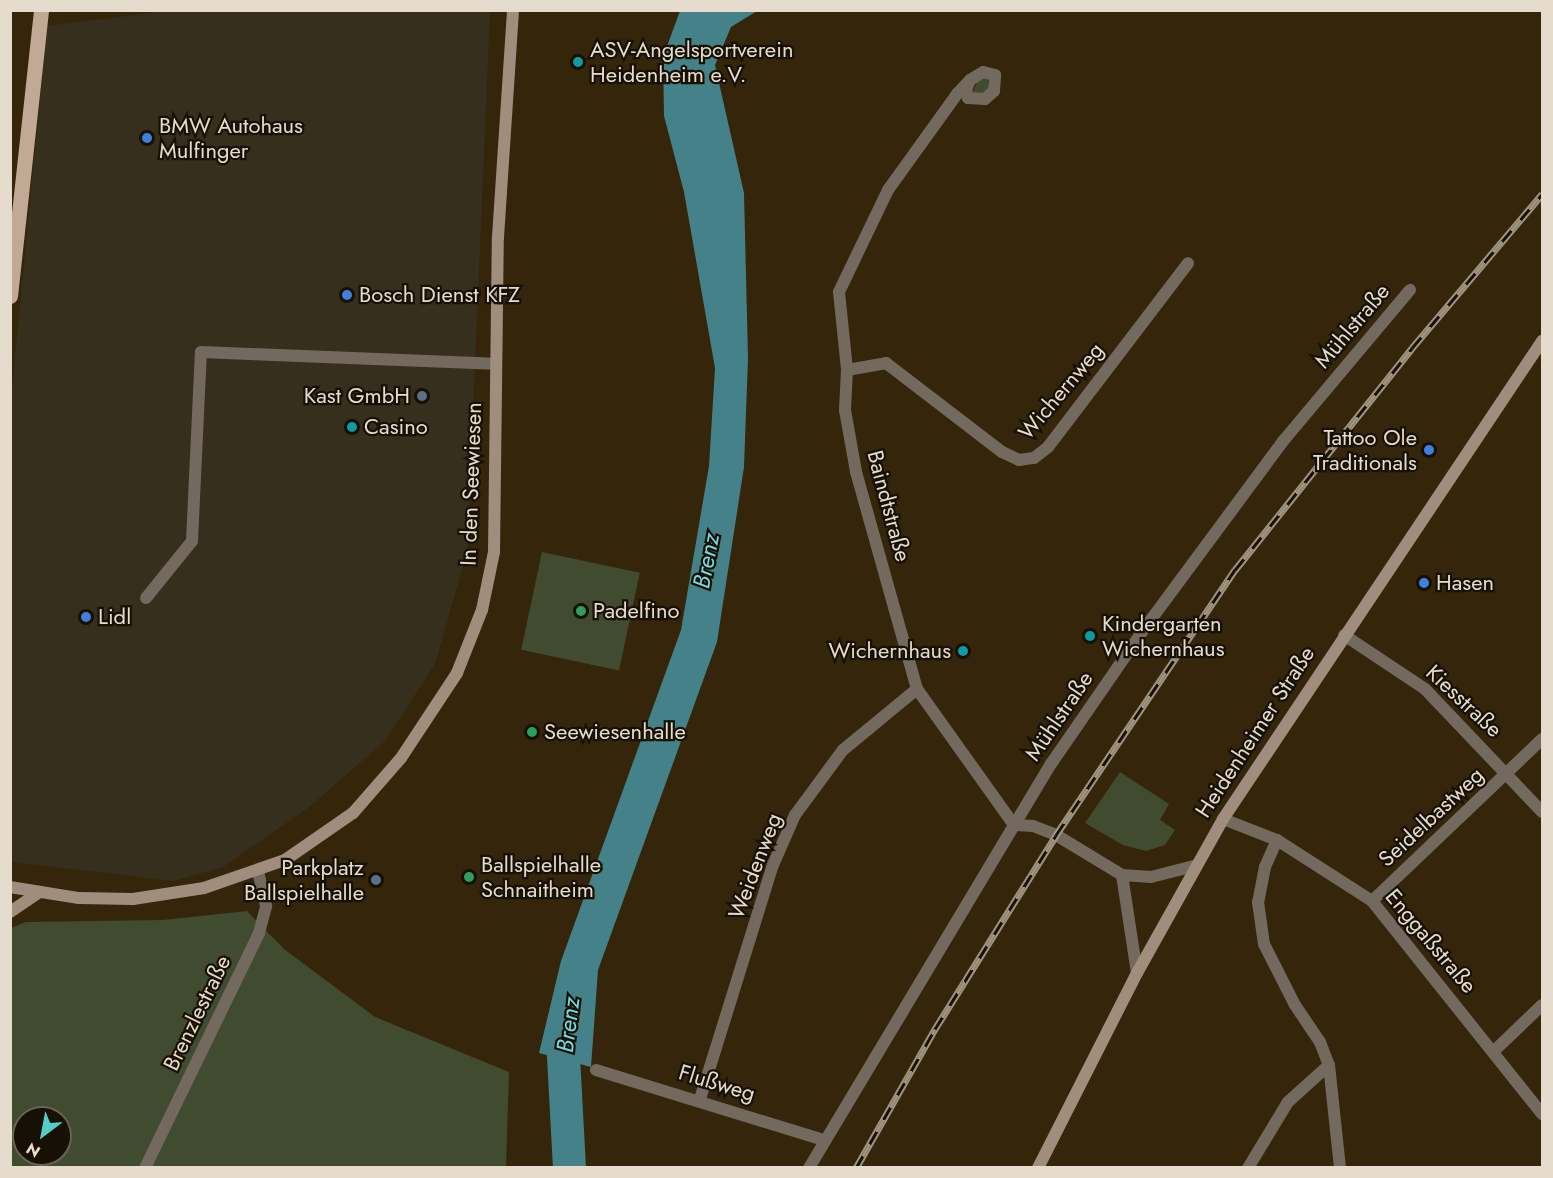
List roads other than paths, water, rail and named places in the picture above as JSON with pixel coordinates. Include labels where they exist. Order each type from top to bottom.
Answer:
[{"type":"main road","points":[[10,296],[41,10]]},
{"type":"street","name":"In den Seewiesen","points":[[10,887],[79,898],[133,899],[204,888],[258,872],[295,854],[353,813],[413,741],[458,673],[482,610],[494,552],[498,237],[513,10]]},
{"type":"street","name":"Baindtstraße","points":[[970,80],[911,154],[855,254],[839,292],[847,370],[845,410],[856,472],[917,689],[1014,825]]},
{"type":"street","name":"Wichernweg","points":[[847,370],[886,363],[1002,452],[1019,460],[1034,458],[1048,447],[1188,263]]},
{"type":"street","name":"Mühlstraße","points":[[809,1167],[1014,825],[1070,736],[1284,440],[1410,290]]},
{"type":"street","name":"Heidenheimer Straße","points":[[1038,1167],[1194,866],[1344,635],[1542,341]]},
{"type":"street","points":[[146,598],[192,542],[201,352],[495,364]]},
{"type":"street","name":"Kiesstraße","points":[[1344,635],[1425,689],[1542,812]]},
{"type":"street","name":"Weidenweg","points":[[700,1099],[773,865],[795,815],[843,750],[917,689]]},
{"type":"street","name":"Seidelbastweg","points":[[1372,901],[1508,774],[1542,739]]},
{"type":"street","name":"Enggaßstraße","points":[[1223,819],[1278,840],[1372,901],[1542,1113]]},
{"type":"street","points":[[1014,825],[1034,826],[1056,835],[1122,875],[1151,878],[1194,866]]},
{"type":"street","points":[[1278,840],[1266,867],[1258,902],[1264,944],[1295,1005],[1320,1042],[1329,1065],[1340,1167]]},
{"type":"street","name":"Brenzlestraße","points":[[145,1167],[259,933],[266,906],[258,872]]},
{"type":"street","points":[[1122,875],[1137,974]]},
{"type":"street","points":[[10,912],[40,892]]},
{"type":"street","points":[[1494,1051],[1542,1005]]},
{"type":"street","points":[[1248,1167],[1288,1102],[1329,1065]]},
{"type":"street","name":"Flußweg","points":[[596,1070],[700,1099],[824,1140]]},
{"type":"water","points":[[680,11],[757,11],[731,27],[715,65],[744,193],[748,358],[744,467],[717,642],[598,970],[591,1067],[539,1053],[561,961],[681,630],[709,466],[715,368],[684,192],[664,116],[663,57]]},
{"type":"waterway","name":"Brenz","points":[[567,1017],[562,1038],[569,1168]]},
{"type":"railway","points":[[856,1168],[935,1029],[1056,835],[1235,570],[1412,348],[1542,194]]},
{"type":"place","name":"ASV-Angelsportverein Heidenheim e.V.","points":[[578,62]]},
{"type":"place","name":"BMW Autohaus Mulfinger","points":[[147,138]]},
{"type":"place","name":"Bosch Dienst KFZ","points":[[347,295]]},
{"type":"place","name":"Kast GmbH","points":[[422,396]]},
{"type":"place","name":"Casino","points":[[352,427]]},
{"type":"place","name":"Tattoo Ole Traditionals","points":[[1429,450]]},
{"type":"place","name":"Hasen","points":[[1424,583]]},
{"type":"place","name":"Padelfino","points":[[581,611]]},
{"type":"place","name":"Lidl","points":[[86,617]]},
{"type":"place","name":"Kindergarten Wichernhaus","points":[[1090,636]]},
{"type":"place","name":"Wichernhaus","points":[[963,651]]},
{"type":"place","name":"Seewiesenhalle","points":[[532,732]]},
{"type":"place","name":"Ballspielhalle Schnaitheim","points":[[469,877]]},
{"type":"place","name":"Parkplatz Ballspielhalle","points":[[376,880]]}]
